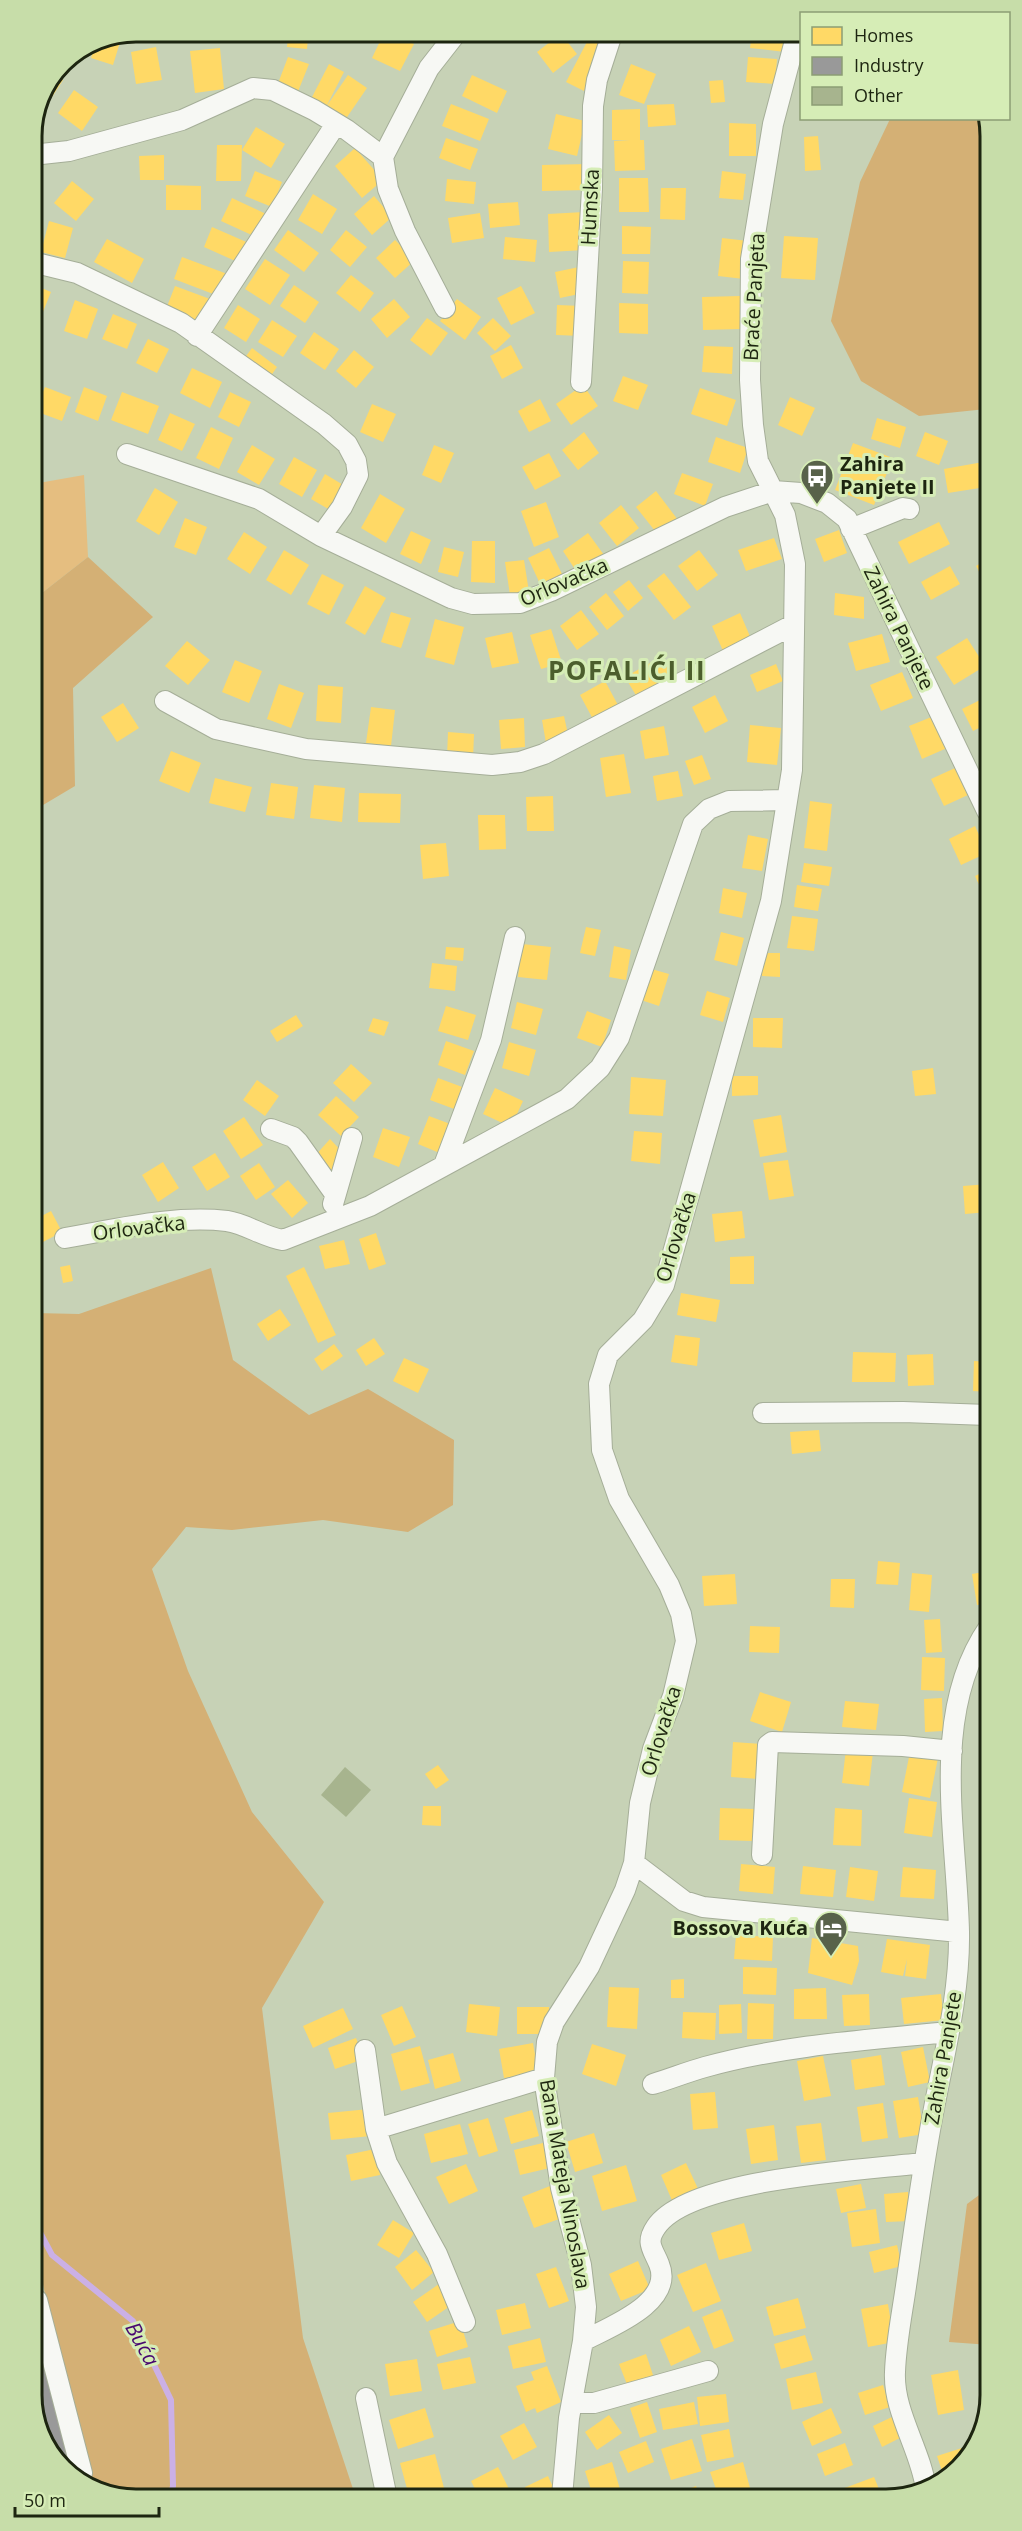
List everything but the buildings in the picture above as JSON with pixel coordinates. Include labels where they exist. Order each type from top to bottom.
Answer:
[{"type":"street","points":[[445,308],[405,231],[388,189],[383,157],[429,68],[449,42]]},
{"type":"street","name":"Humska","points":[[581,382],[592,189],[593,106],[597,80],[609,42]]},
{"type":"street","name":"Braće Panjeta","points":[[773,491],[759,461],[753,425],[750,380],[751,260],[773,124],[795,42]]},
{"type":"street","points":[[42,154],[69,151],[182,120],[253,88],[273,90],[336,124],[383,157]]},
{"type":"street","points":[[197,336],[336,124]]},
{"type":"street","points":[[42,264],[77,273],[181,323],[324,424],[347,444],[356,461],[358,475],[342,507],[321,536]]},
{"type":"street","name":"Orlovačka","points":[[127,454],[259,499],[321,536],[451,598],[473,604],[520,603],[551,591],[725,507],[773,491],[785,515],[795,564],[792,770],[771,901],[664,1285],[643,1320],[608,1355],[599,1384],[602,1450],[619,1500],[669,1585],[681,1614],[686,1641],[673,1696],[653,1749],[640,1803],[634,1863],[625,1890]]},
{"type":"street","name":"Zahira Panjete","points":[[773,491],[801,493],[827,503],[847,519],[980,796]]},
{"type":"street","points":[[851,529],[903,508],[909,509]]},
{"type":"street","points":[[165,701],[216,729],[306,749],[492,765],[520,762],[544,754],[612,720],[793,625]]},
{"type":"street","name":"Orlovačka","points":[[65,1238],[161,1222],[226,1221],[242,1225],[268,1238],[284,1240],[370,1206],[567,1099],[600,1068],[619,1038],[693,825],[709,808],[729,801],[787,800]]},
{"type":"street","points":[[444,1166],[490,1040],[515,937]]},
{"type":"street","points":[[271,1129],[293,1137],[298,1142],[335,1194]]},
{"type":"street","points":[[328,1221],[352,1138]]},
{"type":"street","points":[[763,1413],[903,1412],[980,1415]]},
{"type":"street","name":"Zahira Panjete","points":[[925,2480],[902,2416],[894,2374],[923,2163],[949,2032],[958,1968],[959,1932],[952,1833],[952,1751],[960,1688],[975,1647],[980,1640]]},
{"type":"street","points":[[762,1856],[768,1745],[772,1742],[903,1746],[952,1751]]},
{"type":"street","points":[[634,1863],[684,1901],[703,1907],[959,1932]]},
{"type":"street","name":"Bana Mateja Ninoslava","points":[[563,2489],[586,2307],[581,2265],[561,2188],[544,2078],[547,2042],[554,2022],[589,1967],[625,1890]]},
{"type":"street","points":[[653,2085],[705,2067],[790,2050],[949,2032]]},
{"type":"street","points":[[365,2050],[376,2128],[387,2163],[441,2262],[465,2322]]},
{"type":"street","points":[[376,2128],[544,2078]]},
{"type":"street","points":[[583,2341],[646,2307],[657,2294],[662,2275],[660,2265],[649,2246],[651,2236],[665,2215],[687,2204],[719,2193],[772,2181],[923,2163]]},
{"type":"street","points":[[42,2319],[82,2472]]},
{"type":"street","points":[[572,2403],[594,2403],[708,2371]]},
{"type":"street","points":[[366,2398],[385,2489]]},
{"type":"shaded area","points":[[890,120],[978,120],[980,410],[919,416],[861,381],[831,321],[860,182]]},
{"type":"shaded area","points":[[84,475],[88,557],[42,593],[42,482]]},
{"type":"shaded area","points":[[88,557],[153,617],[73,688],[75,786],[42,806],[42,593]]},
{"type":"shaded area","points":[[211,1268],[233,1360],[309,1415],[368,1389],[454,1440],[453,1505],[408,1532],[323,1520],[232,1530],[186,1527],[152,1569],[188,1671],[252,1812],[324,1902],[262,2008],[303,2338],[353,2489],[130,2489],[106,2484],[83,2472],[42,2280],[42,1313],[79,1314]]},
{"type":"shaded area","points":[[980,2194],[980,2344],[949,2342],[967,2204]]},
{"type":"waterway","name":"Buća","points":[[42,2236],[52,2255],[133,2321],[171,2400],[172,2489]]},
{"type":"place","name":"Zahira Panjete II","points":[[817,505]]},
{"type":"place","name":"Bossova Kuća","points":[[831,1957]]},
{"type":"district","name":"POFALIĆI II","points":[[627,671]]}]
